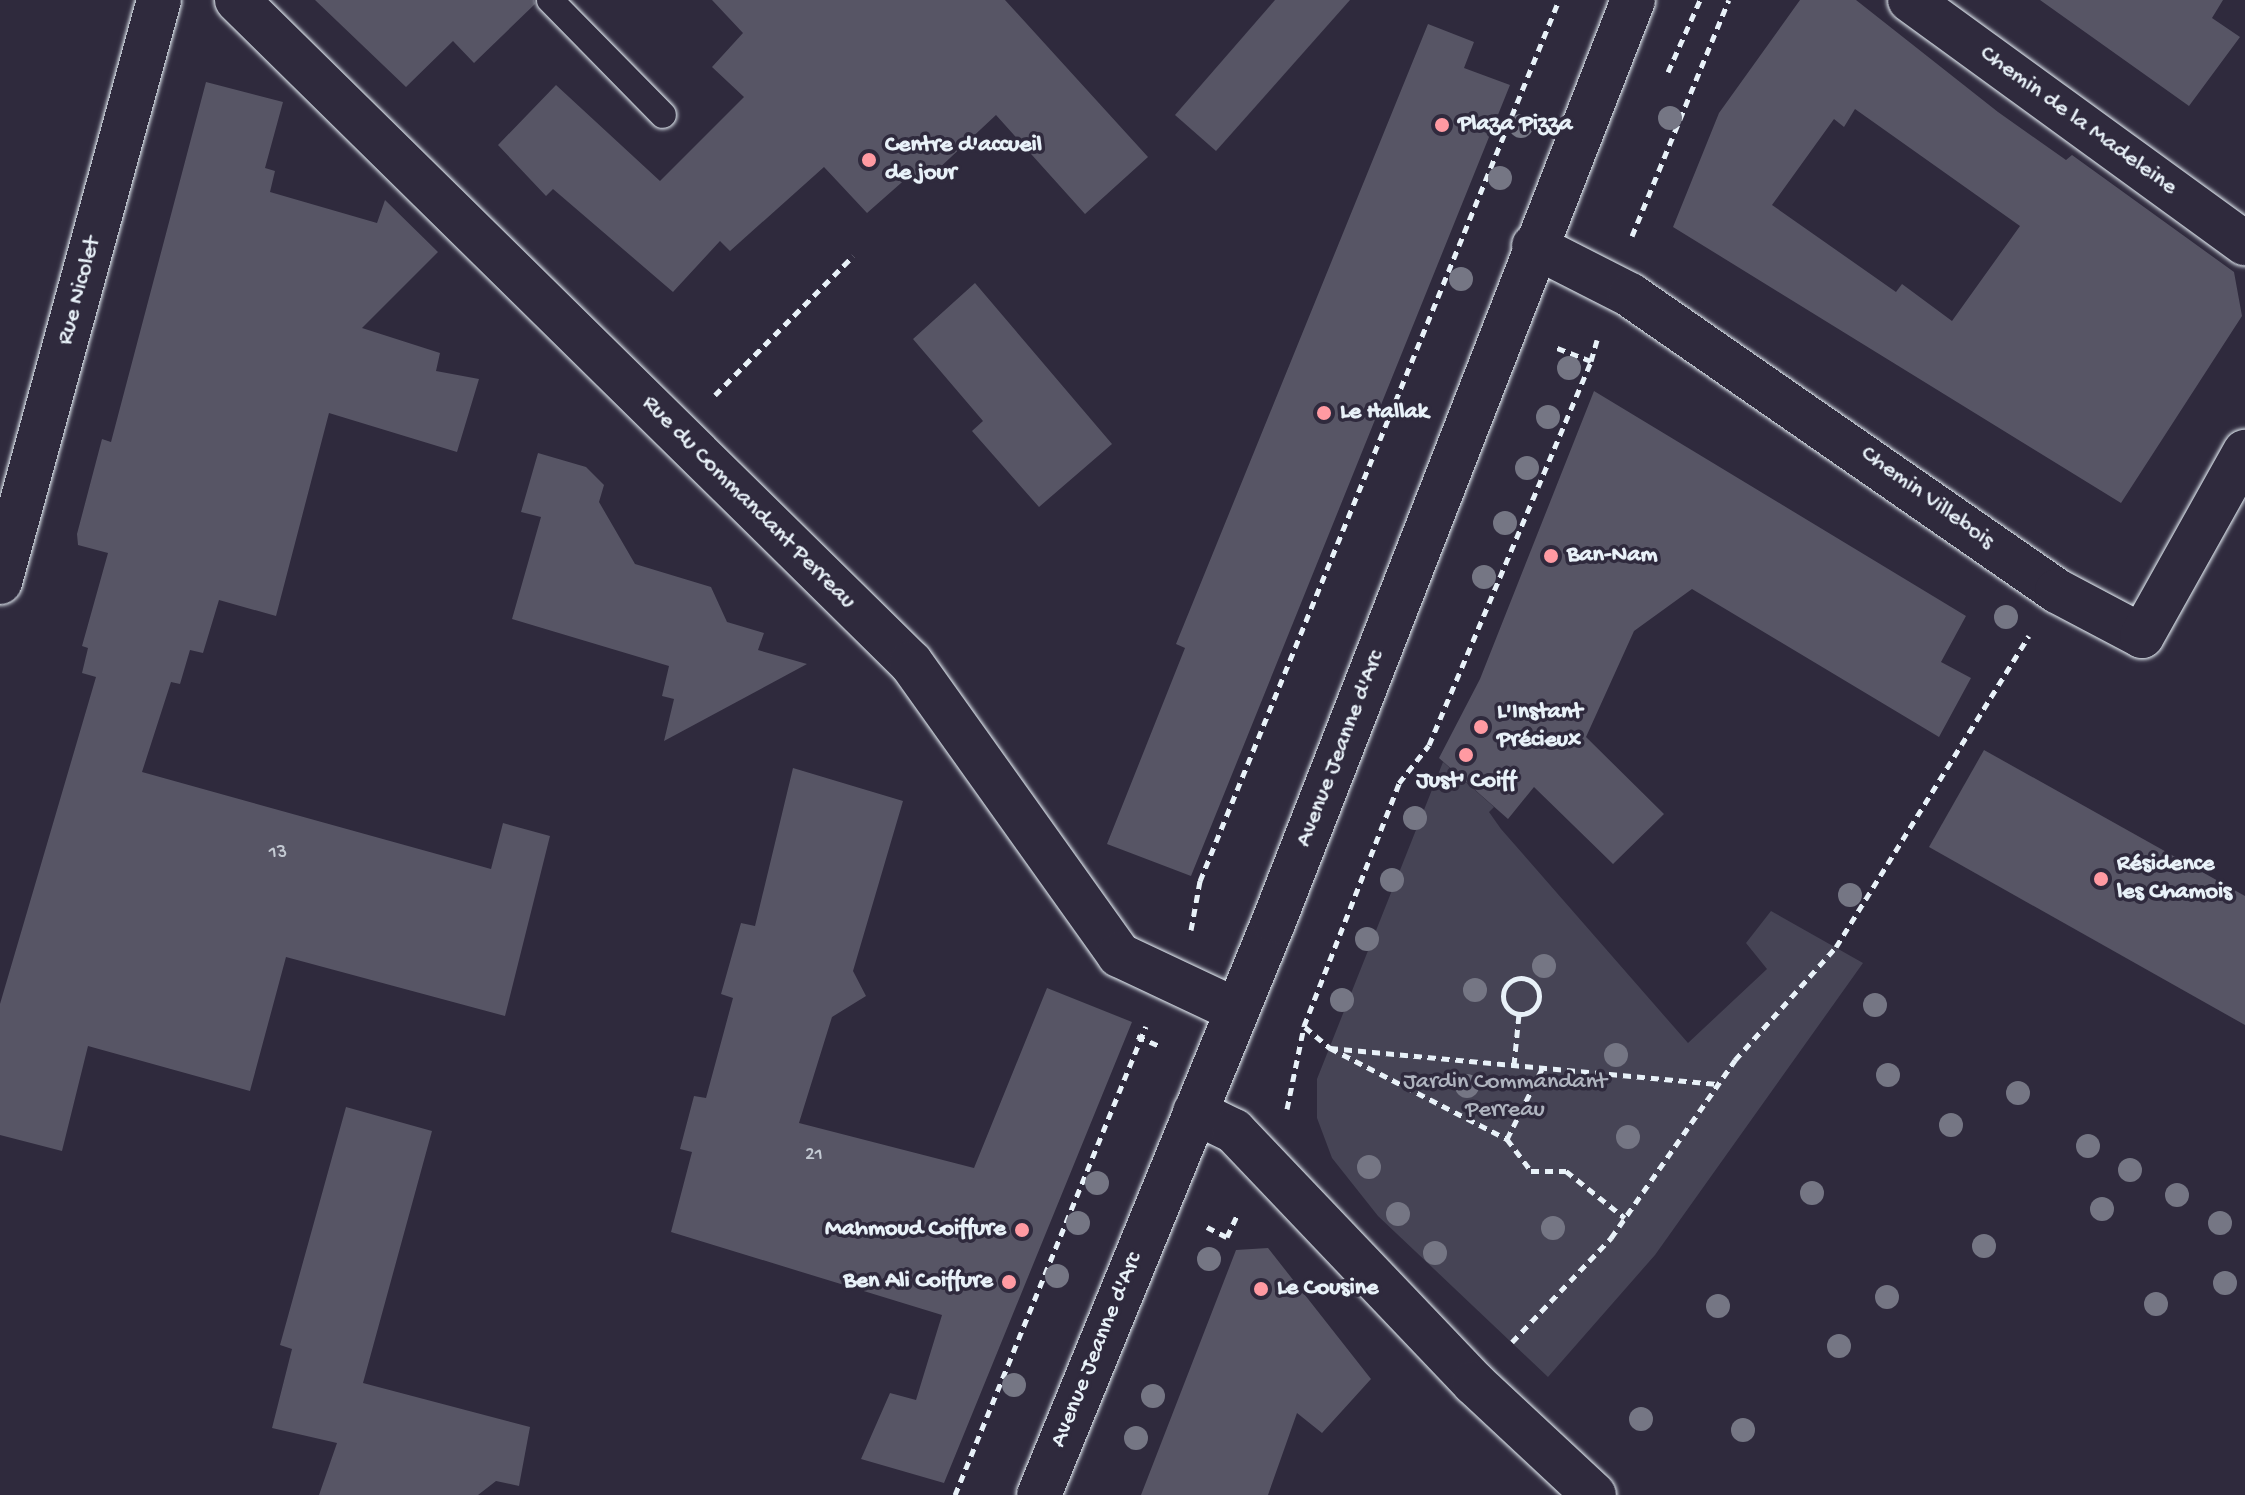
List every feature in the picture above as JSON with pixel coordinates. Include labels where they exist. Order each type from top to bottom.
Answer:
[{"type":"street","name":"Rue Nicolet","points":[[0,582],[159,0]]},
{"type":"street","name":"Rue du Commandant Perreau","points":[[237,0],[911,663],[1119,955],[1180,987],[1236,1010]]},
{"type":"street","name":"Avenue Jeanne d'Arc","points":[[1039,1495],[1236,1010],[1633,0]]},
{"type":"street","name":"Chemin de la Madeleine","points":[[1910,0],[2245,243]]},
{"type":"street","name":"Chemin Villebois","points":[[1534,246],[1611,286],[1820,421],[2057,591],[2142,636],[2245,452]]},
{"type":"street","points":[[1195,1112],[1234,1131],[1474,1383],[1594,1495]]},
{"type":"lane","points":[[550,0],[663,115]]},
{"type":"path","points":[[955,1495],[1137,1036],[1180,987],[1200,881],[1559,0]]},
{"type":"path","points":[[1625,1218],[1566,1171],[1531,1171],[1507,1139],[1330,1048],[1304,1026],[1399,783],[1429,745],[1591,361],[1611,286],[1729,0]]},
{"type":"path","points":[[677,433],[853,256]]},
{"type":"path","points":[[1504,330],[1591,361]]},
{"type":"path","points":[[1474,1383],[1625,1218],[1718,1084],[1836,947],[2057,591]]},
{"type":"path","points":[[1525,979],[1539,997],[1530,1012],[1519,1014],[1504,1005],[1503,993],[1525,979]]},
{"type":"path","points":[[1514,1065],[1519,1014]]},
{"type":"path","points":[[1330,1048],[1718,1084]]},
{"type":"path","points":[[1507,1139],[1543,1067]]},
{"type":"green space","name":"Jardin Commandant Perreau","points":[[1443,762],[1494,807],[1489,812],[1501,829],[1688,1043],[1767,969],[1746,943],[1771,911],[1863,963],[1655,1255],[1548,1377],[1378,1216],[1332,1158],[1317,1118],[1317,1079]]},
{"type":"building","points":[[315,0],[534,0],[535,4],[474,63],[453,41],[406,87]]},
{"type":"building","points":[[712,0],[1005,0],[1148,157],[1085,214],[996,115],[920,186],[909,176],[867,213],[824,167],[730,251],[720,241],[673,292],[553,189],[546,196],[498,145],[556,85],[660,181],[744,97],[712,67],[743,33]]},
{"type":"building","points":[[1275,0],[1350,0],[1216,151],[1175,115]]},
{"type":"building","points":[[1800,0],[1856,0],[1998,112],[2066,160],[2072,155],[2234,272],[2242,316],[2121,503],[1673,227],[1719,113]],"holes":[[[1855,109],[2020,226],[1952,321],[1902,284],[1896,292],[1772,205],[1834,119],[1844,127]]]},
{"type":"building","points":[[2040,0],[2223,0],[2212,18],[2240,37],[2189,106]]},
{"type":"building","points":[[1428,24],[1474,42],[1464,68],[1510,85],[1191,876],[1107,844],[1185,648],[1176,644]]},
{"type":"building","points":[[206,82],[283,102],[265,168],[275,171],[270,192],[377,223],[385,200],[438,252],[362,328],[440,353],[436,371],[479,379],[457,452],[329,413],[276,616],[219,600],[203,653],[190,650],[180,684],[171,682],[142,772],[491,869],[503,823],[550,836],[505,1016],[286,957],[250,1091],[88,1046],[62,1151],[0,1135],[0,1004],[96,677],[82,673],[88,648],[82,646],[108,553],[78,545],[77,534],[102,439],[111,442]]},
{"type":"building","points":[[975,283],[1112,444],[1039,507],[972,431],[983,421],[913,339]]},
{"type":"building","points":[[1594,391],[1966,616],[1941,662],[1971,678],[1939,737],[1692,589],[1634,631],[1586,737],[1664,814],[1613,864],[1534,787],[1508,819],[1439,758],[1480,679]]},
{"type":"building","points":[[538,453],[586,467],[604,485],[599,502],[635,564],[711,587],[727,622],[764,633],[758,650],[807,664],[664,741],[674,699],[662,696],[669,666],[512,619],[541,517],[521,512]]},
{"type":"building","name":"Résidence les Chamois","points":[[1984,750],[2245,896],[2245,1025],[1929,847]]},
{"type":"building","points":[[793,768],[903,801],[853,971],[866,996],[832,1017],[799,1123],[974,1168],[1047,988],[1132,1022],[944,1483],[861,1459],[890,1393],[916,1400],[942,1315],[671,1232],[692,1152],[680,1149],[694,1096],[706,1098],[733,998],[721,994],[741,923],[755,926]]},
{"type":"building","points":[[346,1107],[432,1131],[363,1383],[530,1427],[519,1486],[496,1481],[478,1495],[319,1495],[337,1443],[272,1428],[292,1349],[280,1345]]},
{"type":"building","points":[[1268,1248],[1371,1379],[1322,1433],[1297,1413],[1268,1495],[1141,1495],[1236,1250]]},
{"type":"place","name":"Plaza Pizza","points":[[1442,125]]},
{"type":"place","name":"Centre d'accueil de jour","points":[[869,160]]},
{"type":"place","name":"Le Hallak","points":[[1324,413]]},
{"type":"place","name":"Ban-Nam","points":[[1551,556]]},
{"type":"place","name":"L'Instant Précieux","points":[[1481,727]]},
{"type":"place","name":"Just' Coiff","points":[[1466,755]]},
{"type":"place","name":"Résidence les Chamois","points":[[2101,879]]},
{"type":"place","name":"Mahmoud Coiffure","points":[[1022,1230]]},
{"type":"place","name":"Ben Ali Coiffure","points":[[1009,1282]]},
{"type":"place","name":"Le Cousine","points":[[1261,1289]]}]
